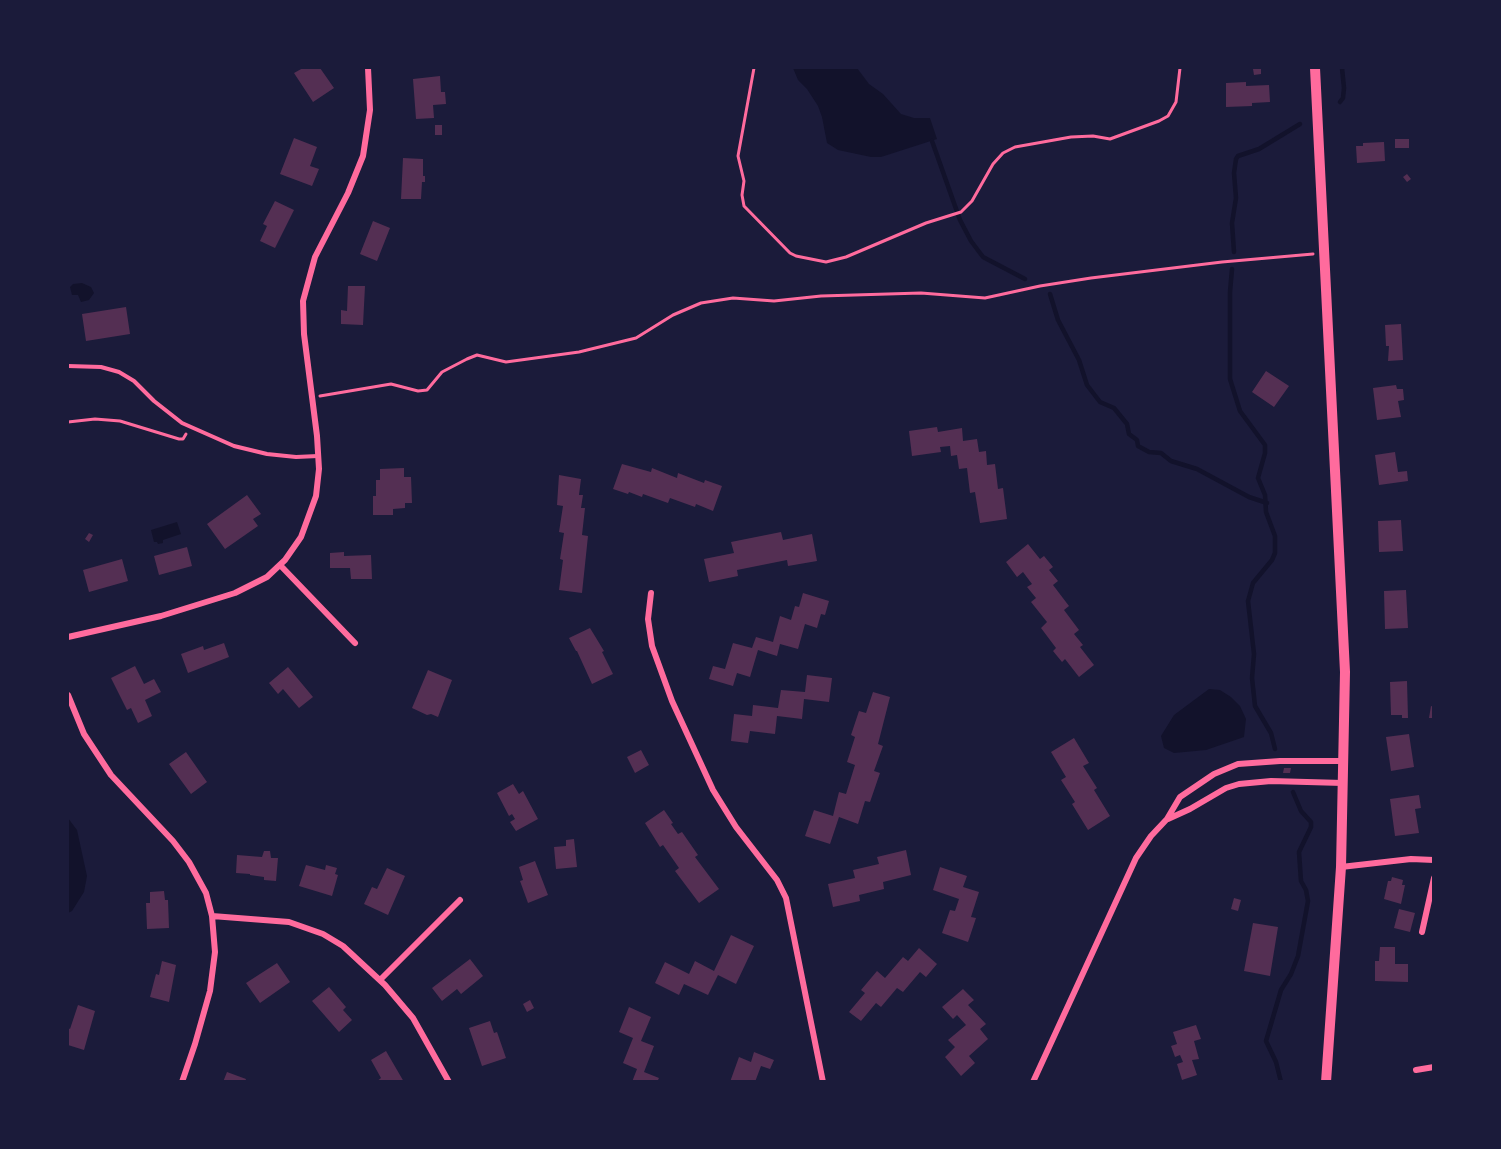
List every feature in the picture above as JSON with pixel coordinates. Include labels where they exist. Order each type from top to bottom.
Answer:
[{"type":"main road","points":[[1315,68],[1344,639],[1341,867],[1326,1082]]},
{"type":"street","points":[[68,637],[203,605],[253,586],[280,565],[301,537],[312,511],[319,484],[319,456],[304,334],[303,301],[315,257],[348,193],[363,156],[370,110],[368,68]]},
{"type":"street","points":[[280,565],[355,643]]},
{"type":"street","points":[[651,593],[648,619],[652,646],[672,701],[713,790],[736,827],[777,880],[786,898],[823,1082]]},
{"type":"street","points":[[68,695],[84,734],[111,775],[173,841],[189,862],[206,893],[215,938],[210,991],[182,1082]]},
{"type":"street","points":[[1033,1082],[1136,858],[1151,836],[1167,819],[1180,797],[1226,768],[1238,764],[1344,761]]},
{"type":"street","points":[[1167,819],[1190,809],[1226,788],[1239,784],[1271,781],[1343,783]]},
{"type":"street","points":[[1341,867],[1403,860],[1434,860]]},
{"type":"street","points":[[1422,932],[1434,878]]},
{"type":"street","points":[[380,980],[460,900]]},
{"type":"street","points":[[212,916],[275,919],[301,925],[343,946],[380,980],[413,1018],[449,1082]]},
{"type":"street","points":[[1416,1070],[1434,1067]]},
{"type":"lane","points":[[68,366],[101,367],[119,372],[134,381],[154,401],[190,428],[251,450],[296,457],[319,456]]},
{"type":"path","points":[[754,68],[738,156],[744,181],[742,195],[744,206],[790,253],[826,262],[835,261],[926,223],[961,212],[972,201],[993,164],[1003,153],[1015,147],[1071,137],[1093,136],[1110,139],[1141,129],[1168,116],[1176,102],[1180,68]]},
{"type":"path","points":[[312,397],[391,384],[418,392],[427,390],[442,372],[477,355],[506,362],[579,352],[636,338],[673,315],[701,303],[733,298],[774,301],[821,296],[921,292],[985,298],[1091,278],[1324,252]]},
{"type":"path","points":[[68,422],[95,419],[120,421],[179,439],[183,439],[190,428]]},
{"type":"shaded area","points":[[793,68],[857,68],[869,84],[883,94],[901,114],[914,118],[930,118],[937,139],[881,157],[838,150],[827,143],[818,106],[798,80]]},
{"type":"shaded area","points":[[82,283],[91,287],[94,293],[89,300],[81,302],[78,295],[72,295],[70,287],[73,284]]},
{"type":"shaded area","points":[[177,522],[181,534],[163,540],[163,543],[154,542],[151,530]]},
{"type":"shaded area","points":[[1209,689],[1220,690],[1240,706],[1246,719],[1244,737],[1206,750],[1174,753],[1164,748],[1161,736],[1174,715]]},
{"type":"shaded area","points":[[68,818],[77,830],[87,876],[84,892],[72,911],[68,913]]},
{"type":"building","points":[[303,68],[320,68],[334,88],[313,102],[294,73]]},
{"type":"building","points":[[1261,68],[1261,74],[1254,75],[1253,69]]},
{"type":"building","points":[[440,76],[441,92],[445,92],[446,104],[433,105],[434,118],[416,119],[413,79]]},
{"type":"building","points":[[1246,82],[1246,86],[1269,85],[1270,102],[1252,103],[1252,106],[1226,107],[1226,83]]},
{"type":"building","points":[[435,125],[442,125],[442,135],[435,135]]},
{"type":"building","points":[[294,138],[317,147],[310,166],[319,169],[312,186],[280,174]]},
{"type":"building","points":[[1395,139],[1409,139],[1409,148],[1395,148]]},
{"type":"building","points":[[1384,142],[1385,161],[1357,163],[1356,146],[1363,146],[1363,143]]},
{"type":"building","points":[[403,158],[423,159],[425,182],[422,182],[421,199],[401,199]]},
{"type":"building","points":[[1407,174],[1411,179],[1407,182],[1403,177]]},
{"type":"building","points":[[275,201],[294,210],[275,248],[260,241],[267,226],[263,224]]},
{"type":"building","points":[[373,221],[390,228],[377,261],[360,254]]},
{"type":"building","points":[[348,286],[365,286],[363,325],[341,324],[341,310],[347,311]]},
{"type":"building","points":[[126,307],[130,334],[86,341],[82,314]]},
{"type":"building","points":[[1401,324],[1403,360],[1388,361],[1389,346],[1386,346],[1385,325]]},
{"type":"building","points":[[1266,371],[1289,386],[1274,407],[1252,392]]},
{"type":"building","points":[[1396,385],[1397,389],[1403,389],[1404,400],[1398,401],[1401,417],[1377,420],[1373,388]]},
{"type":"building","points":[[937,427],[938,432],[962,428],[963,441],[977,439],[979,452],[986,451],[987,465],[995,464],[998,489],[1003,488],[1007,519],[980,523],[975,492],[970,493],[967,468],[959,469],[957,455],[951,456],[950,446],[940,447],[941,452],[912,456],[909,431]]},
{"type":"building","points":[[1395,452],[1398,472],[1407,471],[1408,481],[1379,485],[1375,455]]},
{"type":"building","points":[[622,464],[651,472],[652,468],[677,478],[678,473],[704,483],[705,480],[722,486],[713,511],[670,498],[668,503],[643,494],[642,497],[613,489]]},
{"type":"building","points":[[404,468],[404,477],[411,477],[412,503],[405,503],[405,508],[393,509],[393,515],[373,515],[373,496],[376,496],[376,480],[380,480],[380,469]]},
{"type":"building","points":[[559,475],[581,479],[579,495],[583,495],[581,508],[585,508],[582,535],[588,536],[582,593],[559,590],[564,533],[559,532],[563,506],[557,505]]},
{"type":"building","points":[[247,495],[261,514],[253,519],[258,526],[225,549],[207,524]]},
{"type":"building","points":[[1401,520],[1403,551],[1379,552],[1378,521]]},
{"type":"building","points":[[781,532],[783,540],[812,534],[817,561],[788,566],[787,560],[737,570],[738,576],[709,582],[704,559],[734,553],[731,542]]},
{"type":"building","points":[[89,533],[93,535],[89,542],[85,539]]},
{"type":"building","points":[[1028,544],[1040,559],[1044,556],[1053,567],[1049,570],[1058,581],[1053,585],[1069,606],[1064,610],[1079,630],[1074,634],[1083,645],[1080,647],[1094,665],[1079,677],[1065,659],[1062,662],[1053,651],[1056,648],[1041,628],[1047,622],[1031,602],[1036,598],[1027,587],[1032,584],[1023,572],[1017,577],[1006,562]]},
{"type":"building","points":[[187,547],[192,566],[159,575],[154,556]]},
{"type":"building","points":[[344,552],[344,556],[371,555],[372,579],[351,579],[350,568],[330,568],[330,553]]},
{"type":"building","points":[[122,559],[128,581],[89,592],[83,570]]},
{"type":"building","points":[[1406,590],[1408,628],[1385,629],[1384,591]]},
{"type":"building","points":[[803,593],[829,601],[825,615],[821,614],[817,628],[805,624],[798,649],[780,644],[777,656],[758,650],[750,677],[737,673],[733,686],[709,679],[713,666],[725,669],[733,643],[752,648],[756,637],[773,642],[780,616],[791,620],[795,606],[799,607]]},
{"type":"building","points":[[590,628],[604,651],[602,652],[613,674],[592,684],[569,638]]},
{"type":"building","points":[[224,643],[229,657],[188,673],[181,654],[203,646],[204,650]]},
{"type":"building","points":[[135,666],[144,684],[154,679],[161,692],[145,700],[152,716],[138,723],[131,708],[127,710],[111,678]]},
{"type":"building","points":[[288,667],[313,697],[299,708],[283,689],[278,694],[269,683]]},
{"type":"building","points":[[428,670],[452,680],[438,717],[412,708]]},
{"type":"building","points":[[807,675],[832,678],[829,702],[804,699],[802,719],[777,716],[775,734],[750,731],[748,743],[731,741],[734,714],[752,716],[753,705],[778,708],[781,690],[805,692]]},
{"type":"building","points":[[1407,681],[1408,718],[1402,718],[1402,715],[1391,715],[1390,682]]},
{"type":"building","points":[[873,692],[890,697],[878,744],[883,746],[874,771],[880,773],[870,802],[865,801],[858,824],[839,817],[830,844],[805,836],[814,810],[833,816],[839,792],[846,794],[855,765],[847,762],[855,737],[851,735],[859,711],[866,713]]},
{"type":"building","points":[[1431,706],[1434,707],[1434,718],[1429,718]]},
{"type":"building","points":[[1409,734],[1414,767],[1391,771],[1386,737]]},
{"type":"building","points":[[1074,738],[1089,763],[1083,766],[1097,788],[1094,790],[1110,816],[1088,830],[1072,804],[1075,802],[1061,780],[1066,777],[1051,752]]},
{"type":"building","points":[[641,750],[649,765],[635,773],[627,757]]},
{"type":"building","points":[[186,752],[207,782],[191,794],[169,764]]},
{"type":"building","points":[[1284,768],[1291,768],[1290,773],[1283,773]]},
{"type":"building","points":[[513,784],[519,794],[523,791],[538,819],[516,831],[510,822],[515,819],[512,814],[509,816],[497,793]]},
{"type":"building","points":[[1419,795],[1421,808],[1415,809],[1419,833],[1395,836],[1390,799]]},
{"type":"building","points":[[664,810],[673,823],[671,824],[678,834],[682,832],[698,855],[695,857],[719,889],[699,903],[675,871],[679,868],[663,845],[660,847],[645,823]]},
{"type":"building","points":[[574,839],[577,867],[556,869],[554,847],[566,846],[566,840]]},
{"type":"building","points":[[906,850],[911,875],[883,882],[884,889],[859,895],[860,901],[833,907],[828,884],[855,878],[853,870],[879,864],[877,857]]},
{"type":"building","points":[[264,851],[270,851],[271,858],[278,858],[276,881],[236,873],[237,855],[262,857]]},
{"type":"building","points":[[535,861],[548,895],[528,903],[520,881],[523,880],[519,867]]},
{"type":"building","points":[[306,865],[325,870],[326,865],[337,868],[335,874],[338,875],[332,896],[299,886]]},
{"type":"building","points":[[940,867],[967,876],[963,887],[979,892],[971,917],[976,918],[968,942],[942,933],[950,910],[955,911],[959,899],[933,890]]},
{"type":"building","points":[[387,868],[405,876],[388,915],[364,904],[372,887],[377,889]]},
{"type":"building","points":[[1392,877],[1403,880],[1402,885],[1405,885],[1401,904],[1384,899],[1388,881],[1391,881]]},
{"type":"building","points":[[164,891],[165,900],[168,900],[169,928],[147,929],[146,903],[150,903],[150,892]]},
{"type":"building","points":[[1234,898],[1241,900],[1238,911],[1231,909]]},
{"type":"building","points":[[1399,909],[1415,913],[1410,932],[1394,928]]},
{"type":"building","points":[[1253,923],[1278,927],[1270,976],[1244,971]]},
{"type":"building","points":[[731,935],[754,946],[736,984],[718,975],[708,995],[684,984],[679,995],[655,983],[665,962],[689,974],[695,961],[714,971]]},
{"type":"building","points":[[1380,947],[1395,947],[1395,964],[1408,964],[1408,982],[1375,981],[1375,961],[1379,961]]},
{"type":"building","points":[[919,948],[937,964],[926,977],[920,972],[903,992],[897,988],[881,1007],[876,1003],[861,1021],[849,1012],[865,993],[861,990],[877,971],[885,978],[903,957],[908,961]]},
{"type":"building","points":[[470,959],[483,976],[461,994],[457,989],[442,1001],[432,988]]},
{"type":"building","points":[[162,961],[176,965],[169,1002],[150,997]]},
{"type":"building","points":[[277,963],[290,982],[260,1003],[246,983]]},
{"type":"building","points":[[329,987],[346,1007],[343,1010],[352,1020],[339,1032],[312,1001]]},
{"type":"building","points":[[963,989],[974,1000],[968,1005],[986,1024],[980,1029],[988,1039],[969,1056],[975,1063],[961,1076],[945,1057],[955,1047],[948,1040],[966,1025],[957,1015],[953,1019],[942,1007]]},
{"type":"building","points":[[530,1000],[534,1008],[527,1012],[523,1004]]},
{"type":"building","points":[[78,1005],[95,1011],[84,1050],[68,1045],[68,1028],[70,1029]]},
{"type":"building","points":[[629,1007],[651,1017],[641,1041],[654,1046],[644,1072],[659,1078],[657,1082],[632,1082],[637,1069],[623,1063],[633,1038],[619,1032]]},
{"type":"building","points":[[490,1021],[494,1033],[497,1032],[506,1058],[482,1066],[469,1028]]},
{"type":"building","points":[[1196,1025],[1201,1039],[1194,1041],[1199,1059],[1192,1060],[1197,1075],[1182,1080],[1177,1064],[1183,1062],[1180,1055],[1175,1057],[1171,1046],[1177,1044],[1173,1032]]},
{"type":"building","points":[[386,1051],[404,1082],[376,1082],[381,1078],[371,1060]]},
{"type":"building","points":[[754,1052],[774,1060],[770,1069],[761,1066],[755,1082],[730,1082],[739,1057],[751,1062]]},
{"type":"building","points":[[227,1072],[246,1079],[245,1082],[223,1082]]},
{"type":"waterway","points":[[1340,102],[1344,88],[1342,68]]},
{"type":"waterway","points":[[1234,252],[1232,223],[1236,198],[1234,173],[1236,159],[1238,156],[1259,149],[1300,124]]},
{"type":"waterway","points":[[932,141],[960,220],[971,241],[983,257],[1025,279]]},
{"type":"waterway","points":[[1232,269],[1230,379],[1240,411],[1265,445],[1258,478],[1265,495],[1266,512],[1275,536],[1275,553],[1253,583],[1248,601],[1254,654],[1252,678],[1255,706],[1271,733],[1275,749]]},
{"type":"waterway","points":[[1050,294],[1058,320],[1079,360],[1087,385],[1100,402],[1114,408],[1127,424],[1129,434],[1137,440],[1138,446],[1149,452],[1161,453],[1171,461],[1197,469],[1249,497],[1267,503]]},
{"type":"waterway","points":[[1281,1082],[1276,1062],[1266,1041],[1281,990],[1298,956],[1308,901],[1301,881],[1299,852],[1311,827],[1311,822],[1301,811],[1293,792]]}]
